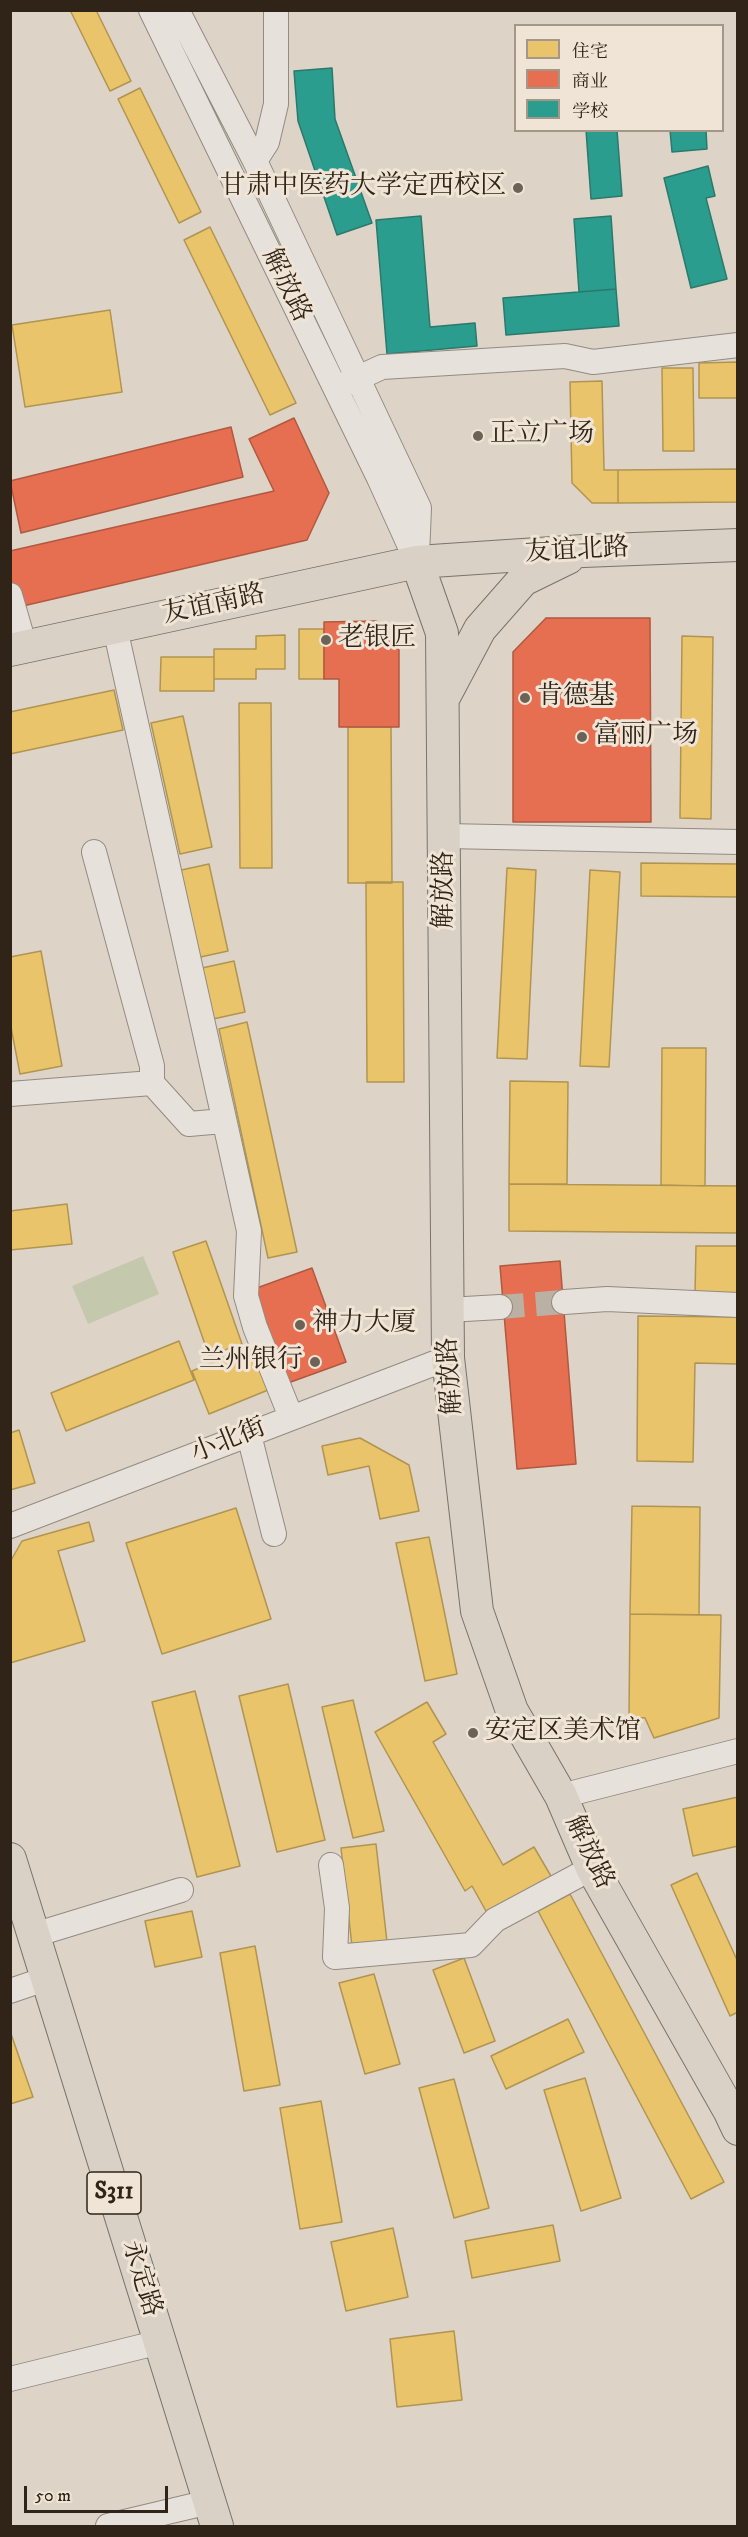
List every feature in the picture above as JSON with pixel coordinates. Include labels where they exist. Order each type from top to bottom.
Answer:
[{"type":"main road","name":"友谊北路","points":[[417,562],[583,551],[738,545]]},
{"type":"main road","points":[[443,699],[480,629],[523,580],[583,551]]},
{"type":"main road","name":"友谊南路","points":[[18,649],[417,562]]},
{"type":"main road","name":"解放路","points":[[417,562],[442,633],[446,836],[448,1358],[477,1611],[512,1711],[561,1796],[592,1868],[738,2129]]},
{"type":"main road","name":"永定路","points":[[10,1859],[213,2514]]},
{"type":"street","name":"解放路","points":[[151,10],[417,562]]},
{"type":"street","name":"解放路","points":[[177,10],[255,162],[419,508],[417,562]]},
{"type":"street","points":[[255,162],[267,142],[276,104],[276,10]]},
{"type":"street","points":[[335,388],[382,367],[565,356],[593,362],[738,345]]},
{"type":"street","points":[[10,595],[18,649]]},
{"type":"street","points":[[115,627],[249,1231],[246,1296],[255,1327],[291,1417]]},
{"type":"street","points":[[446,836],[738,842]]},
{"type":"street","points":[[93,852],[152,1066],[152,1083],[189,1124],[223,1121]]},
{"type":"street","points":[[10,1094],[152,1083]]},
{"type":"street","points":[[564,1302],[607,1299],[738,1305]]},
{"type":"street","points":[[448,1310],[500,1307]]},
{"type":"street","name":"小北街","points":[[10,1526],[448,1358]]},
{"type":"street","points":[[249,1435],[274,1534]]},
{"type":"street","points":[[561,1796],[738,1751]]},
{"type":"street","points":[[331,1865],[337,1908],[335,1958],[471,1945],[495,1920],[592,1868]]},
{"type":"street","points":[[34,1935],[181,1890]]},
{"type":"street","points":[[10,1991],[48,1978]]},
{"type":"street","points":[[10,2379],[160,2342]]},
{"type":"street","points":[[108,2526],[213,2514]]},
{"type":"green space","points":[[143,1256],[159,1294],[88,1324],[72,1286]]},
{"type":"building: 住宅","points":[[70,10],[96,10],[131,81],[110,91]]},
{"type":"building: 住宅","points":[[140,88],[201,212],[179,223],[118,99]]},
{"type":"building: 住宅","points":[[210,227],[296,403],[270,415],[184,240]]},
{"type":"building: 住宅","points":[[110,310],[122,392],[25,407],[12,325]]},
{"type":"building: 住宅","points":[[738,362],[738,398],[699,398],[699,363]]},
{"type":"building: 住宅","points":[[662,368],[693,368],[694,451],[663,451]]},
{"type":"building: 住宅","points":[[602,381],[604,470],[618,470],[618,503],[592,503],[572,483],[570,382]]},
{"type":"building: 住宅","points":[[738,469],[738,502],[618,503],[618,470]]},
{"type":"building: 住宅","points":[[299,629],[324,629],[324,679],[299,679]]},
{"type":"building: 住宅","points":[[285,635],[285,669],[256,669],[256,679],[214,679],[214,649],[256,649],[256,636]]},
{"type":"building: 住宅","points":[[682,636],[713,637],[711,819],[680,818]]},
{"type":"building: 住宅","points":[[161,657],[214,657],[214,691],[160,691]]},
{"type":"building: 住宅","points":[[114,690],[123,730],[10,754],[10,712]]},
{"type":"building: 住宅","points":[[239,703],[271,703],[272,868],[240,868]]},
{"type":"building: 住宅","points":[[183,716],[212,847],[180,854],[151,723]]},
{"type":"building: 住宅","points":[[348,727],[391,727],[392,883],[348,883]]},
{"type":"building: 住宅","points":[[641,863],[738,864],[738,897],[641,896]]},
{"type":"building: 住宅","points":[[209,864],[228,951],[196,958],[177,871]]},
{"type":"building: 住宅","points":[[507,868],[536,870],[527,1059],[497,1058]]},
{"type":"building: 住宅","points":[[590,870],[620,872],[609,1067],[580,1066]]},
{"type":"building: 住宅","points":[[366,882],[403,882],[404,1082],[367,1082]]},
{"type":"building: 住宅","points":[[41,951],[62,1066],[20,1074],[10,1022],[10,957]]},
{"type":"building: 住宅","points":[[234,961],[245,1012],[213,1019],[202,968]]},
{"type":"building: 住宅","points":[[247,1022],[297,1252],[268,1258],[219,1029]]},
{"type":"building: 住宅","points":[[662,1048],[706,1048],[705,1186],[661,1185]]},
{"type":"building: 住宅","points":[[510,1081],[568,1082],[567,1184],[509,1184]]},
{"type":"building: 住宅","points":[[509,1184],[738,1186],[738,1233],[509,1231]]},
{"type":"building: 住宅","points":[[67,1204],[72,1244],[10,1250],[10,1211]]},
{"type":"building: 住宅","points":[[206,1241],[242,1344],[209,1356],[173,1252]]},
{"type":"building: 住宅","points":[[696,1246],[738,1246],[738,1294],[695,1294]]},
{"type":"building: 住宅","points":[[638,1316],[738,1317],[738,1364],[695,1363],[693,1462],[637,1461]]},
{"type":"building: 住宅","points":[[179,1341],[194,1380],[66,1431],[51,1393]]},
{"type":"building: 住宅","points":[[256,1344],[273,1388],[209,1414],[192,1371]]},
{"type":"building: 住宅","points":[[19,1430],[35,1483],[10,1490],[10,1433]]},
{"type":"building: 住宅","points":[[360,1438],[409,1465],[419,1511],[380,1519],[369,1466],[328,1475],[322,1446]]},
{"type":"building: 住宅","points":[[632,1506],[700,1507],[699,1615],[630,1614]]},
{"type":"building: 住宅","points":[[236,1508],[271,1619],[162,1654],[126,1543]]},
{"type":"building: 住宅","points":[[89,1522],[94,1541],[58,1551],[85,1641],[10,1663],[10,1562],[22,1541]]},
{"type":"building: 住宅","points":[[429,1537],[457,1674],[425,1681],[396,1543]]},
{"type":"building: 住宅","points":[[630,1614],[721,1615],[719,1718],[654,1738],[645,1718],[629,1717]]},
{"type":"building: 住宅","points":[[288,1684],[325,1840],[277,1852],[239,1696]]},
{"type":"building: 住宅","points":[[195,1691],[240,1866],[197,1877],[152,1702]]},
{"type":"building: 住宅","points":[[353,1700],[384,1831],[353,1838],[322,1707]]},
{"type":"building: 住宅","points":[[427,1702],[446,1734],[433,1742],[503,1865],[534,1847],[555,1883],[491,1920],[472,1886],[465,1891],[375,1732]]},
{"type":"building: 住宅","points":[[738,1797],[738,1846],[693,1856],[683,1809]]},
{"type":"building: 住宅","points":[[376,1844],[387,1942],[352,1946],[341,1848]]},
{"type":"building: 住宅","points":[[697,1873],[738,1962],[738,2012],[730,2016],[671,1885]]},
{"type":"building: 住宅","points":[[570,1894],[724,2182],[691,2199],[538,1911]]},
{"type":"building: 住宅","points":[[192,1911],[202,1957],[155,1967],[145,1921]]},
{"type":"building: 住宅","points":[[255,1946],[280,2085],[244,2091],[220,1953]]},
{"type":"building: 住宅","points":[[464,1958],[495,2041],[464,2053],[433,1970]]},
{"type":"building: 住宅","points":[[374,1974],[400,2064],[365,2074],[339,1983]]},
{"type":"building: 住宅","points":[[568,2019],[584,2052],[506,2089],[491,2056]]},
{"type":"building: 住宅","points":[[10,2031],[33,2097],[10,2104]]},
{"type":"building: 住宅","points":[[585,2078],[621,2198],[581,2211],[544,2090]]},
{"type":"building: 住宅","points":[[454,2079],[489,2208],[454,2218],[419,2088]]},
{"type":"building: 住宅","points":[[321,2101],[342,2222],[300,2229],[280,2108]]},
{"type":"building: 住宅","points":[[553,2225],[560,2261],[472,2278],[465,2241]]},
{"type":"building: 住宅","points":[[393,2228],[408,2297],[346,2311],[331,2242]]},
{"type":"building: 住宅","points":[[454,2331],[462,2400],[397,2407],[390,2339]]},
{"type":"building: 商业","points":[[294,418],[329,493],[307,540],[10,609],[10,551],[274,491],[249,439]]},
{"type":"building: 商业","points":[[231,427],[243,477],[21,533],[10,481]]},
{"type":"building: 商业","name":"富丽广场","points":[[546,618],[650,618],[651,822],[513,822],[513,652]]},
{"type":"building: 商业","points":[[376,621],[399,650],[399,727],[339,727],[339,679],[324,679],[324,622]]},
{"type":"building: 商业","points":[[560,1261],[576,1464],[517,1469],[500,1266]]},
{"type":"building: 商业","name":"神力大厦","points":[[312,1268],[346,1362],[288,1383],[254,1289]]},
{"type":"building: 学校","points":[[332,68],[335,119],[372,223],[337,235],[298,121],[294,71]]},
{"type":"building: 学校","points":[[586,132],[617,132],[622,196],[591,199]]},
{"type":"building: 学校","points":[[670,132],[706,132],[707,149],[672,152]]},
{"type":"building: 学校","points":[[708,166],[715,196],[706,198],[727,279],[691,288],[664,178]]},
{"type":"building: 学校","points":[[421,216],[430,327],[475,323],[477,346],[387,354],[376,220]]},
{"type":"building: 学校","points":[[611,216],[616,289],[579,292],[574,219]]},
{"type":"building: 学校","points":[[616,289],[619,326],[506,335],[503,298]]},
{"type":"tunnel","points":[[500,1307],[564,1302]]},
{"type":"place","name":"甘肃中医药大学定西校区","points":[[518,188]]},
{"type":"place","name":"正立广场","points":[[478,436]]},
{"type":"place","name":"老银匠","points":[[326,640]]},
{"type":"place","name":"肯德基","points":[[525,698]]},
{"type":"place","name":"富丽广场","points":[[582,737]]},
{"type":"place","name":"神力大厦","points":[[300,1325]]},
{"type":"place","name":"兰州银行","points":[[315,1362]]},
{"type":"place","name":"安定区美术馆","points":[[473,1733]]}]
